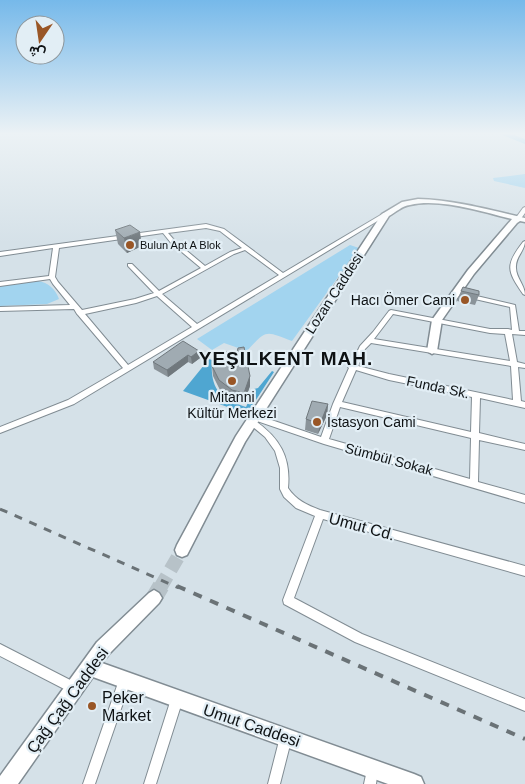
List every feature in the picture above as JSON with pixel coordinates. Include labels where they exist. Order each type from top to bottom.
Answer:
[{"type":"main road","points":[[386,214],[407,203],[422,201],[441,203],[522,220]]},
{"type":"main road","name":"Lozan Caddesi","points":[[182,550],[240,439],[386,214]]},
{"type":"main road","points":[[432,351],[437,320],[486,252],[514,221],[522,220]]},
{"type":"main road","name":"Çağ Çağ Caddesi","points":[[6,784],[103,648],[154,598]]},
{"type":"main road","name":"Umut Caddesi","points":[[90,666],[286,737],[371,776],[414,784]]},
{"type":"street","points":[[522,220],[525,209]]},
{"type":"street","points":[[0,430],[71,402],[386,214]]},
{"type":"street","points":[[0,254],[211,227],[222,230],[244,249],[282,276]]},
{"type":"street","points":[[165,232],[173,242],[204,268]]},
{"type":"street","points":[[525,243],[511,265],[512,272],[525,293]]},
{"type":"street","points":[[56,247],[52,278],[74,307],[127,368]]},
{"type":"street","points":[[79,313],[136,301],[158,294],[232,253],[244,249]]},
{"type":"street","points":[[130,265],[158,294],[196,327]]},
{"type":"street","points":[[0,284],[52,278]]},
{"type":"street","points":[[456,293],[513,306],[514,364],[521,404]]},
{"type":"street","points":[[0,310],[74,307]]},
{"type":"street","points":[[324,441],[352,367],[362,348],[392,312],[490,331],[525,333]]},
{"type":"street","points":[[369,340],[525,366]]},
{"type":"street","name":"Funda Sk.","points":[[352,367],[476,396],[521,404]]},
{"type":"street","points":[[474,484],[476,396]]},
{"type":"street","points":[[337,404],[525,447]]},
{"type":"street","name":"Sümbül Sokak","points":[[252,420],[525,499]]},
{"type":"street","name":"Umut Cd.","points":[[252,420],[277,444],[286,474],[284,489],[289,498],[303,508],[525,571]]},
{"type":"street","points":[[320,514],[288,600],[359,638],[525,705]]},
{"type":"street","points":[[0,650],[76,688]]},
{"type":"street","points":[[89,784],[126,679]]},
{"type":"street","points":[[150,784],[178,699]]},
{"type":"street","points":[[274,784],[286,737]]},
{"type":"shaded area","points":[[525,174],[525,188],[494,181],[493,178]]},
{"type":"shaded area","points":[[350,245],[359,248],[292,341],[267,334],[247,351],[224,343],[212,350],[197,339]]},
{"type":"shaded area","points":[[38,281],[51,287],[59,299],[47,304],[0,306],[0,286]]},
{"type":"shaded area","points":[[209,359],[212,360],[213,378],[218,391],[229,400],[246,407],[254,389],[258,388],[272,371],[274,372],[247,414],[183,391]]},
{"type":"building","points":[[130,225],[140,232],[124,238],[115,230]]},
{"type":"building","points":[[463,287],[479,291],[479,295],[461,291]]},
{"type":"building","points":[[183,341],[199,351],[191,357],[188,355],[167,370],[153,362]]},
{"type":"building","name":"Mitanni Kültür Merkezi","points":[[244,347],[250,376],[244,393],[232,390],[219,380],[212,366],[213,352],[237,352],[238,348]]},
{"type":"building","points":[[312,401],[328,404],[320,424],[306,419]]},
{"type":"tunnel","points":[[160,588],[182,550]]},
{"type":"tunnel","points":[[154,598],[161,586]]},
{"type":"railway","points":[[0,509],[179,588]]},
{"type":"railway","points":[[177,586],[525,739]]},
{"type":"place","name":"Bulun Apt A Blok","points":[[130,245]]},
{"type":"place","name":"Hacı Ömer Cami","points":[[465,300]]},
{"type":"place","name":"Mitanni Kültür Merkezi","points":[[232,381]]},
{"type":"place","name":"İstasyon Cami","points":[[317,422]]},
{"type":"place","name":"Peker Market","points":[[92,706]]},
{"type":"district","name":"YEŞILKENT MAH.","points":[[286,358]]}]
